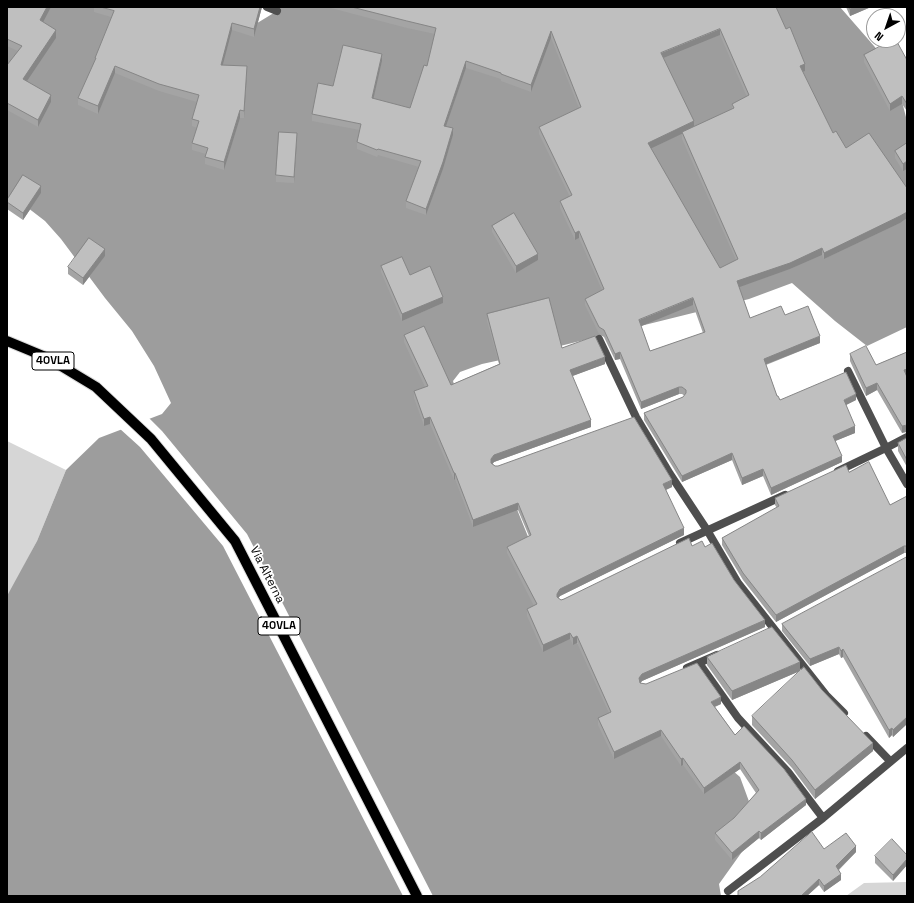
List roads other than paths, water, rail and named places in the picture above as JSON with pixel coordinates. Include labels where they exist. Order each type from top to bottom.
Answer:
[{"type":"main road","name":"Via Alterna","points":[[7,341],[48,358],[96,387],[151,439],[235,541],[418,896]]},
{"type":"street","points":[[267,7],[277,11]]},
{"type":"street","points":[[599,339],[636,417],[670,474],[707,530],[738,583],[826,695],[848,717]]},
{"type":"street","points":[[848,370],[886,448],[907,484]]},
{"type":"street","points":[[828,475],[907,437]]},
{"type":"street","points":[[672,547],[792,491]]},
{"type":"street","points":[[678,672],[726,651]]},
{"type":"street","points":[[698,663],[738,718],[788,772],[823,818]]},
{"type":"street","points":[[858,728],[890,761]]},
{"type":"street","points":[[728,892],[823,818],[907,748]]}]
